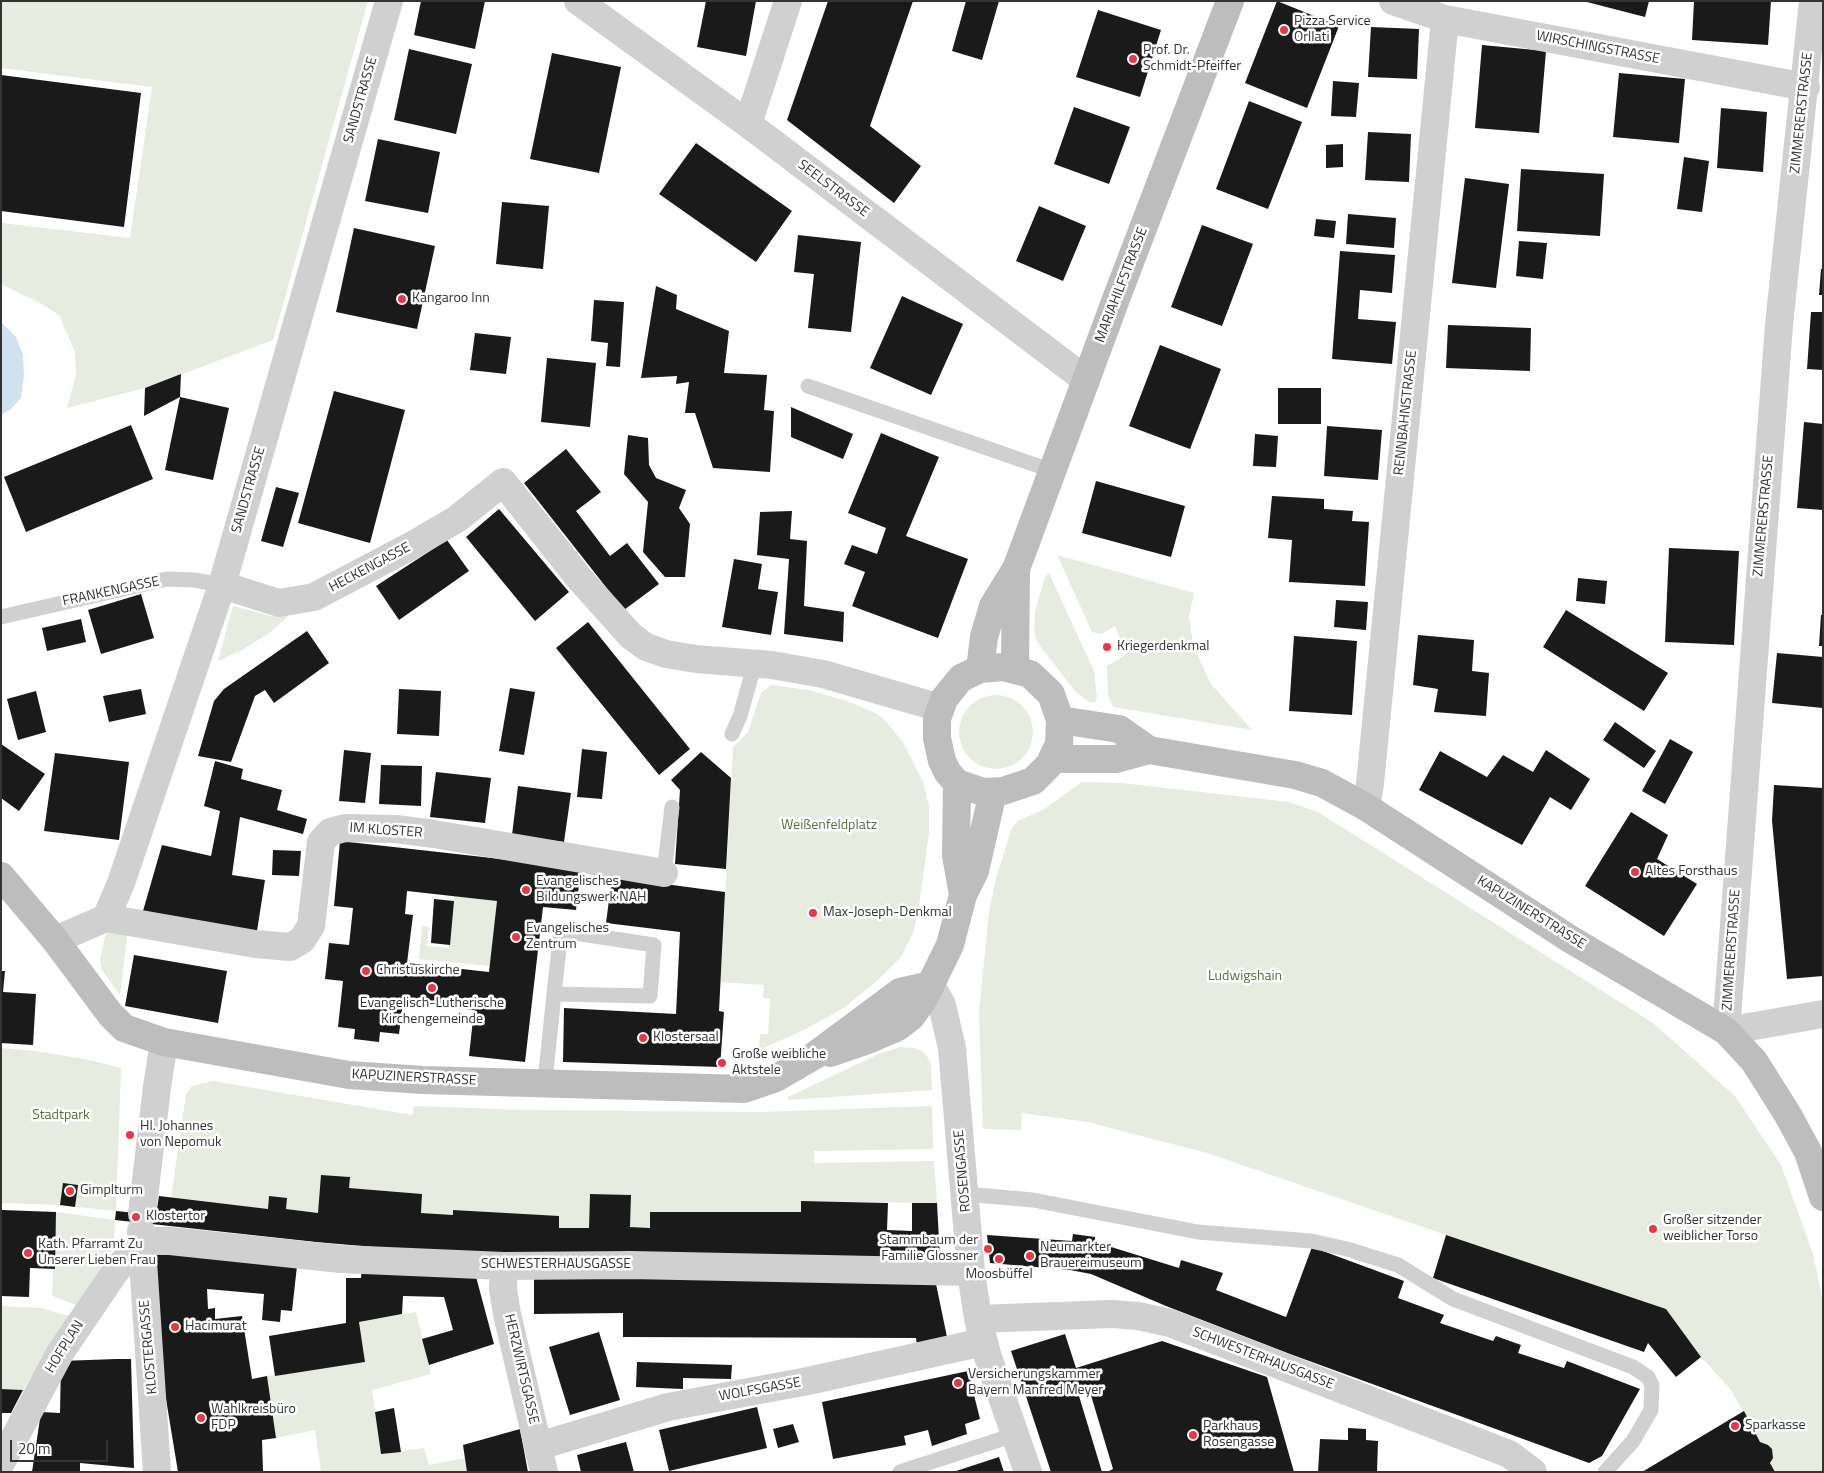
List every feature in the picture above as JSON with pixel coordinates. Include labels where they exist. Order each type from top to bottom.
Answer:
[{"type":"street","name":"SANDSTRASSE","points":[[106,918],[121,883],[222,585],[389,1]]},
{"type":"street","name":"SEELSTRASSE","points":[[578,1],[748,124],[1086,380]]},
{"type":"street","points":[[748,124],[788,1]]},
{"type":"street","name":"MARIAHILFSTRASSE","points":[[980,669],[984,637],[993,606],[1016,569],[1230,1]]},
{"type":"street","name":"WIRSCHINGSTRASSE","points":[[1392,1],[1445,19],[1806,87]]},
{"type":"street","name":"ZIMMERERSTRASSE","points":[[1726,1032],[1779,325],[1806,87],[1813,1]]},
{"type":"street","name":"RENNBAHNSTRASSE","points":[[1366,807],[1370,784],[1445,19]]},
{"type":"street","name":"HECKENGASSE","points":[[222,585],[279,603],[314,597],[409,547],[449,523],[481,501],[503,482],[579,578],[638,642],[666,654],[696,659],[755,663]]},
{"type":"street","name":"MARIAHILFSTRASSE","points":[[1016,569],[1016,669]]},
{"type":"street","points":[[755,663],[823,674],[940,708]]},
{"type":"street","points":[[996,667],[1016,669],[1030,674],[1045,686],[1054,702],[1060,720],[1059,744],[1053,759],[1044,772],[1033,781],[1016,788],[993,792],[973,789],[957,783],[948,773],[939,751],[936,727],[940,708],[954,684],[980,669],[996,667]]},
{"type":"street","name":"KAPUZINERSTRASSE","points":[[1060,720],[1119,729],[1149,750]]},
{"type":"street","name":"KAPUZINERSTRASSE","points":[[1053,759],[1116,759],[1149,750],[1295,775],[1322,783],[1366,807],[1570,939],[1726,1032],[1754,1061],[1788,1114],[1808,1152],[1823,1197]]},
{"type":"street","points":[[957,783],[956,855],[963,895]]},
{"type":"street","points":[[931,985],[950,945],[963,895],[975,871],[993,792]]},
{"type":"street","name":"IM KLOSTER","points":[[106,918],[246,942],[290,947],[302,940],[310,926],[321,842],[330,832],[345,828],[388,828],[434,834],[664,873]]},
{"type":"street","name":"KAPUZINERSTRASSE","points":[[1,876],[55,940],[117,1022],[134,1033],[164,1042],[365,1077],[725,1090],[754,1087],[814,1056],[895,995],[931,985]]},
{"type":"street","points":[[55,940],[106,918]]},
{"type":"street","name":"ROSENGASSE","points":[[931,985],[942,1005],[952,1048],[971,1272],[980,1330],[1028,1472]]},
{"type":"street","points":[[1726,1032],[1823,1014]]},
{"type":"street","name":"KLOSTERGASSE","points":[[157,1472],[142,1226],[157,1087],[164,1042]]},
{"type":"street","name":"SCHWESTERHAUSGASSE","points":[[142,1226],[170,1241],[341,1259],[504,1266],[631,1266],[971,1272]]},
{"type":"street","name":"HOFPLAN","points":[[1,1463],[60,1353],[115,1272],[142,1226]]},
{"type":"street","name":"HERZWIRTSGASSE","points":[[504,1266],[503,1289],[507,1314],[544,1472]]},
{"type":"street","name":"SCHWESTERHAUSGASSE","points":[[980,1330],[1112,1314],[1138,1316],[1170,1323],[1509,1454],[1532,1472]]},
{"type":"street","name":"WOLFSGASSE","points":[[539,1446],[668,1406],[808,1381],[980,1330]]},
{"type":"lane","points":[[808,386],[1053,471]]},
{"type":"lane","name":"FRANKENGASSE","points":[[1,617],[166,580],[194,580],[222,585]]},
{"type":"lane","points":[[732,734],[740,716],[755,663]]},
{"type":"lane","points":[[664,873],[672,807]]},
{"type":"lane","points":[[546,1071],[560,932],[654,946],[650,996],[554,994]]},
{"type":"lane","points":[[964,1194],[1033,1200],[1198,1232],[1311,1241],[1347,1249],[1398,1265],[1452,1299],[1633,1367],[1648,1377],[1652,1385],[1650,1410],[1633,1441],[1605,1472]]},
{"type":"lane","points":[[900,1472],[1014,1435]]},
{"type":"green space","points":[[1,1],[368,1],[273,340],[145,388],[67,408],[76,375],[75,352],[59,315],[42,304],[1,284],[2,223],[130,238],[152,87],[1,68]]},
{"type":"green space","points":[[1057,555],[1194,593],[1189,616],[1193,643],[1201,663],[1211,684],[1252,730],[1113,707],[1108,694],[1107,666],[1127,654],[1115,626],[1101,634],[1092,632]]},
{"type":"green space","points":[[1049,573],[1094,671],[1097,697],[1095,703],[1089,702],[1076,692],[1037,642],[1034,630],[1035,612],[1045,577]]},
{"type":"green space","points":[[233,606],[271,616],[288,616],[271,632],[242,650],[218,661]]},
{"type":"green space","name":"Weißenfeldplatz","points":[[771,685],[809,690],[847,701],[877,714],[886,721],[904,744],[923,782],[929,806],[929,833],[918,913],[913,933],[901,957],[879,979],[844,1008],[802,1031],[759,1050],[760,1034],[768,1034],[770,999],[763,998],[764,985],[721,982],[721,975],[733,747],[748,732],[761,693]]},
{"type":"green space","points":[[989,695],[1003,695],[1017,701],[1027,711],[1033,725],[1033,739],[1027,753],[1017,763],[1003,769],[989,769],[975,763],[965,753],[959,739],[959,725],[965,711],[975,701]]},
{"type":"green space","name":"Ludwigshain","points":[[1082,782],[1122,783],[1289,802],[1318,812],[1653,1023],[1735,1096],[1781,1165],[1813,1254],[1823,1301],[1823,1472],[1775,1472],[1770,1463],[1773,1455],[1770,1447],[1760,1442],[1731,1390],[1701,1357],[1446,1235],[1207,1153],[1087,1122],[1022,1113],[1021,1130],[983,1129],[979,1012],[989,912],[996,878],[1012,828],[1018,821],[1044,809]]},
{"type":"green space","points":[[454,896],[497,901],[490,966],[419,959],[422,926],[429,927],[427,946],[449,948]]},
{"type":"green space","points":[[128,930],[120,995],[102,970],[100,961],[105,936],[109,931]]},
{"type":"green space","points":[[900,1047],[914,1048],[922,1051],[927,1056],[931,1065],[932,1090],[788,1100],[788,1097],[879,1054]]},
{"type":"green space","name":"Stadtpark","points":[[1,1048],[35,1051],[90,1060],[121,1068],[116,1211],[60,1205],[1,1203]]},
{"type":"green space","points":[[213,1081],[412,1115],[414,1106],[528,1110],[760,1112],[932,1106],[933,1149],[814,1151],[814,1163],[934,1161],[937,1203],[801,1201],[801,1212],[650,1212],[650,1228],[630,1227],[631,1195],[590,1194],[589,1228],[559,1228],[559,1217],[454,1210],[453,1215],[421,1213],[422,1194],[349,1188],[349,1177],[322,1175],[318,1213],[286,1209],[269,1196],[268,1209],[171,1198],[186,1094],[192,1086]]},
{"type":"green space","points":[[56,1212],[115,1220],[114,1248],[76,1305],[52,1296]]},
{"type":"green space","points":[[1,1306],[41,1308],[69,1316],[23,1390],[1,1389]]},
{"type":"green space","points":[[416,1312],[431,1374],[372,1390],[381,1454],[424,1448],[429,1465],[465,1458],[467,1472],[321,1472],[315,1430],[276,1438],[267,1376],[365,1362],[359,1322]]},
{"type":"water","points":[[1,322],[16,337],[23,355],[24,376],[21,398],[11,409],[1,415]]},
{"type":"building","points":[[421,1],[485,1],[475,49],[414,35]]},
{"type":"building","points":[[706,1],[756,1],[746,56],[697,47]]},
{"type":"building","points":[[828,1],[913,1],[870,126],[921,166],[894,203],[787,120]]},
{"type":"building","points":[[966,1],[999,1],[982,60],[952,51]]},
{"type":"building","points":[[1277,1],[1339,26],[1307,108],[1245,83]]},
{"type":"building","points":[[1583,1],[1649,1],[1645,17]]},
{"type":"building","points":[[1694,1],[1771,1],[1768,45],[1692,40]]},
{"type":"building","points":[[1098,10],[1161,30],[1140,97],[1076,77]]},
{"type":"building","points":[[1371,27],[1419,29],[1417,79],[1368,77]]},
{"type":"building","points":[[1482,45],[1546,51],[1539,133],[1475,128]]},
{"type":"building","points":[[409,49],[472,64],[456,134],[394,120]]},
{"type":"building","points":[[552,53],[621,67],[599,173],[530,159]]},
{"type":"building","points":[[1619,73],[1685,79],[1679,143],[1613,137]]},
{"type":"building","points":[[1,75],[141,93],[124,227],[1,211]]},
{"type":"building","points":[[1333,81],[1359,83],[1356,117],[1331,116]]},
{"type":"building","points":[[1249,101],[1302,122],[1268,209],[1216,189]]},
{"type":"building","points":[[1074,107],[1130,127],[1109,184],[1054,164]]},
{"type":"building","points":[[1721,108],[1767,112],[1763,172],[1717,168]]},
{"type":"building","points":[[1368,132],[1411,134],[1409,182],[1365,180]]},
{"type":"building","points":[[378,139],[440,152],[428,213],[365,201]]},
{"type":"building","points":[[696,143],[792,211],[756,262],[659,194]]},
{"type":"building","points":[[1343,144],[1343,167],[1326,168],[1326,145]]},
{"type":"building","points":[[1684,157],[1709,161],[1702,212],[1677,209]]},
{"type":"building","points":[[1521,169],[1604,174],[1600,236],[1517,231]]},
{"type":"building","points":[[1465,178],[1509,184],[1496,288],[1452,283]]},
{"type":"building","points":[[502,202],[549,206],[543,269],[496,264]]},
{"type":"building","points":[[1039,206],[1086,226],[1063,281],[1016,261]]},
{"type":"building","points":[[1348,214],[1396,218],[1394,248],[1346,244]]},
{"type":"building","points":[[1316,219],[1336,221],[1334,238],[1314,236]]},
{"type":"building","points":[[1202,225],[1253,244],[1222,326],[1171,307]]},
{"type":"building","points":[[354,228],[435,246],[417,329],[336,312]]},
{"type":"building","points":[[798,235],[861,242],[851,332],[808,328],[814,274],[794,272]]},
{"type":"building","points":[[1519,241],[1547,243],[1543,279],[1516,276]]},
{"type":"building","points":[[1340,251],[1395,255],[1392,293],[1360,290],[1358,319],[1396,322],[1392,364],[1332,359]]},
{"type":"building","points":[[1821,269],[1823,269],[1823,295],[1819,295]]},
{"type":"building","points":[[656,286],[677,295],[676,309],[729,331],[724,373],[767,375],[764,410],[774,411],[770,472],[713,468],[695,413],[685,413],[689,382],[676,384],[677,376],[641,378]]},
{"type":"building","points":[[902,296],[963,324],[931,395],[870,368]]},
{"type":"building","points":[[594,300],[624,302],[620,367],[606,366],[608,343],[591,341]]},
{"type":"building","points":[[1811,312],[1823,312],[1823,370],[1807,369]]},
{"type":"building","points":[[1448,325],[1531,328],[1530,371],[1446,368]]},
{"type":"building","points":[[475,333],[511,337],[506,374],[470,370]]},
{"type":"building","points":[[1160,345],[1221,369],[1190,449],[1129,426]]},
{"type":"building","points":[[547,358],[596,363],[590,427],[541,422]]},
{"type":"building","points":[[181,374],[180,397],[144,416],[145,388]]},
{"type":"building","points":[[1278,388],[1321,388],[1321,424],[1278,424]]},
{"type":"building","points":[[334,391],[405,410],[370,543],[298,523]]},
{"type":"building","points":[[180,397],[229,408],[213,480],[165,470]]},
{"type":"building","points":[[791,407],[853,434],[843,459],[791,437]]},
{"type":"building","points":[[1804,422],[1823,424],[1823,510],[1797,508]]},
{"type":"building","points":[[131,425],[153,479],[26,532],[4,477]]},
{"type":"building","points":[[1327,426],[1382,430],[1378,480],[1324,476]]},
{"type":"building","points":[[881,433],[939,457],[906,536],[968,559],[938,638],[852,606],[865,572],[844,564],[852,545],[877,554],[886,528],[848,513]]},
{"type":"building","points":[[1255,434],[1278,436],[1276,467],[1253,466]]},
{"type":"building","points":[[628,435],[648,438],[649,465],[656,478],[686,490],[679,508],[690,524],[685,577],[665,577],[643,552],[648,502],[624,474]]},
{"type":"building","points":[[566,449],[601,492],[576,511],[610,556],[627,543],[659,584],[624,610],[524,483]]},
{"type":"building","points":[[1096,481],[1185,506],[1171,557],[1082,533]]},
{"type":"building","points":[[276,487],[299,493],[283,547],[261,541]]},
{"type":"building","points":[[1272,496],[1324,499],[1324,509],[1353,511],[1352,521],[1369,522],[1365,586],[1289,582],[1292,540],[1268,538]]},
{"type":"building","points":[[499,509],[569,592],[535,621],[466,537]]},
{"type":"building","points":[[792,511],[790,539],[807,541],[804,606],[844,612],[843,642],[784,634],[789,559],[757,555],[760,512]]},
{"type":"building","points":[[447,540],[469,571],[399,620],[376,586]]},
{"type":"building","points":[[1669,548],[1739,551],[1734,645],[1665,642]]},
{"type":"building","points":[[734,559],[762,564],[758,589],[778,592],[771,635],[722,627]]},
{"type":"building","points":[[1578,578],[1607,581],[1605,604],[1576,601]]},
{"type":"building","points":[[141,594],[154,638],[101,654],[88,610]]},
{"type":"building","points":[[1336,600],[1368,602],[1366,630],[1334,627]]},
{"type":"building","points":[[1566,610],[1668,673],[1644,711],[1543,647]]},
{"type":"building","points":[[1821,615],[1823,615],[1823,646],[1819,646]]},
{"type":"building","points":[[81,619],[86,642],[47,651],[42,628]]},
{"type":"building","points":[[588,622],[690,749],[659,775],[556,648]]},
{"type":"building","points":[[307,631],[329,663],[274,703],[265,690],[255,696],[231,762],[198,756],[214,701],[224,689]]},
{"type":"building","points":[[1418,635],[1474,640],[1472,671],[1489,673],[1486,716],[1434,712],[1438,689],[1413,685]]},
{"type":"building","points":[[1294,636],[1357,641],[1352,715],[1289,711]]},
{"type":"building","points":[[1777,653],[1823,657],[1823,708],[1772,703]]},
{"type":"building","points":[[510,688],[535,692],[524,755],[499,751]]},
{"type":"building","points":[[141,689],[146,714],[109,722],[103,696]]},
{"type":"building","points":[[399,689],[441,691],[439,736],[397,734]]},
{"type":"building","points":[[36,691],[46,732],[18,740],[7,699]]},
{"type":"building","points":[[1615,722],[1656,751],[1644,768],[1603,740]]},
{"type":"building","points":[[1670,739],[1693,752],[1665,804],[1642,791]]},
{"type":"building","points":[[1,744],[45,774],[19,811],[1,798]]},
{"type":"building","points":[[582,749],[607,752],[602,799],[577,797]]},
{"type":"building","points":[[344,750],[371,753],[365,803],[339,801]]},
{"type":"building","points":[[1546,750],[1590,779],[1571,810],[1550,797],[1522,845],[1419,790],[1440,751],[1487,777],[1503,755],[1533,772]]},
{"type":"building","points":[[701,752],[731,778],[726,869],[675,864],[680,790],[671,780]]},
{"type":"building","points":[[55,753],[129,762],[119,840],[44,831]]},
{"type":"building","points":[[215,761],[243,769],[241,779],[282,790],[277,810],[307,819],[303,834],[240,817],[232,875],[265,880],[257,931],[143,911],[162,845],[211,856],[220,811],[204,806]]},
{"type":"building","points":[[381,765],[422,766],[421,806],[379,804]]},
{"type":"building","points":[[436,772],[491,778],[485,823],[430,817]]},
{"type":"building","points":[[1774,785],[1823,788],[1823,976],[1787,979],[1772,821]]},
{"type":"building","points":[[518,786],[571,793],[564,842],[512,835]]},
{"type":"building","name":"Altes Forsthaus","points":[[1631,812],[1668,835],[1657,859],[1697,884],[1664,936],[1585,886]]},
{"type":"building","points":[[340,841],[581,868],[576,910],[543,907],[525,1062],[469,1056],[474,1010],[403,1002],[399,1034],[380,1032],[379,1042],[354,1039],[355,1029],[338,1027],[343,981],[325,979],[329,943],[349,945],[353,908],[334,906]],"holes":[[[407,891],[497,901],[489,972],[407,963],[413,915],[405,914]]]},
{"type":"building","points":[[273,850],[301,851],[299,876],[272,875]]},
{"type":"building","points":[[612,877],[725,892],[719,1011],[724,1012],[720,1067],[563,1062],[564,1008],[676,1014],[680,932],[606,923]]},
{"type":"building","points":[[434,899],[454,901],[450,945],[431,943]]},
{"type":"building","points":[[134,955],[227,971],[218,1023],[125,1006]]},
{"type":"building","points":[[1,971],[5,971],[3,992],[36,994],[33,1045],[1,1043]]},
{"type":"building","points":[[321,1175],[350,1177],[349,1188],[422,1194],[421,1213],[453,1215],[453,1210],[559,1216],[559,1228],[589,1228],[590,1194],[631,1195],[630,1227],[650,1228],[650,1212],[801,1212],[801,1201],[888,1203],[887,1230],[912,1231],[912,1203],[937,1203],[940,1258],[477,1256],[316,1242],[115,1220],[116,1211],[156,1215],[159,1196],[268,1209],[269,1196],[287,1198],[286,1209],[318,1213]]},
{"type":"building","name":"Gimplturm","points":[[63,1183],[78,1185],[75,1207],[60,1205]]},
{"type":"building","name":"Kath. Pfarramt Zu Unserer Lieben Frau","points":[[2,1210],[56,1212],[55,1269],[30,1268],[29,1297],[1,1296]]},
{"type":"building","points":[[1073,1234],[1095,1237],[1095,1242],[1179,1268],[1181,1260],[1223,1273],[1216,1290],[1286,1317],[1312,1247],[1404,1281],[1398,1298],[1444,1315],[1440,1323],[1493,1341],[1496,1336],[1521,1345],[1518,1353],[1564,1368],[1567,1361],[1640,1389],[1602,1456],[1589,1463],[1290,1354],[1166,1306],[1091,1274],[1070,1270],[990,1263],[987,1235],[1072,1241]]},
{"type":"building","points":[[1446,1235],[1666,1309],[1701,1357],[1676,1377],[1648,1343],[1644,1352],[1433,1278]]},
{"type":"building","points":[[157,1254],[195,1254],[297,1266],[292,1311],[281,1310],[280,1322],[262,1320],[264,1294],[207,1289],[208,1309],[215,1308],[215,1319],[242,1316],[252,1379],[267,1376],[276,1438],[262,1440],[263,1472],[178,1472],[165,1393],[155,1283]]},
{"type":"building","points":[[362,1269],[475,1273],[494,1344],[429,1365],[422,1339],[453,1330],[444,1297],[403,1296],[402,1314],[359,1322],[365,1362],[275,1376],[269,1336],[346,1323],[346,1278],[361,1278]]},
{"type":"building","points":[[534,1275],[935,1279],[947,1337],[917,1345],[916,1338],[623,1337],[623,1313],[534,1314]]},
{"type":"building","points":[[599,1332],[620,1400],[570,1415],[549,1347]]},
{"type":"building","name":"Parkhaus Rosengasse","points":[[1065,1334],[1076,1368],[1162,1341],[1267,1377],[1294,1472],[1107,1472],[1113,1469],[1090,1392],[1079,1396],[1102,1472],[1051,1472],[1011,1351]]},
{"type":"building","points":[[131,1359],[134,1468],[80,1463],[80,1472],[32,1472],[41,1412],[60,1413],[61,1361]]},
{"type":"building","points":[[637,1362],[732,1365],[731,1379],[683,1378],[683,1389],[636,1387]]},
{"type":"building","points":[[968,1371],[980,1419],[965,1424],[967,1434],[932,1446],[928,1430],[904,1436],[906,1445],[833,1459],[822,1402]]},
{"type":"building","points":[[1,1389],[23,1390],[11,1413],[1,1413]]},
{"type":"building","points":[[757,1407],[767,1448],[669,1471],[659,1430]]},
{"type":"building","points":[[394,1408],[401,1452],[381,1454],[375,1412]]},
{"type":"building","name":"Sparkasse","points":[[1744,1411],[1760,1442],[1772,1449],[1773,1458],[1770,1463],[1775,1472],[1642,1472]]},
{"type":"building","points":[[793,1424],[799,1442],[778,1448],[773,1429]]},
{"type":"building","points":[[1348,1428],[1366,1429],[1366,1440],[1378,1441],[1377,1472],[1318,1472],[1320,1439],[1348,1440]]},
{"type":"building","points":[[520,1429],[528,1472],[467,1472],[463,1445]]},
{"type":"building","points":[[626,1442],[634,1472],[581,1472],[577,1455]]},
{"type":"building","points":[[999,1457],[1004,1472],[956,1472],[956,1471]]},
{"type":"place","name":"Pizza Service Orllati","points":[[1284,30]]},
{"type":"place","name":"Prof. Dr. Schmidt-Pfeiffer","points":[[1133,59]]},
{"type":"place","name":"Kangaroo Inn","points":[[402,299]]},
{"type":"place","name":"Kriegerdenkmal","points":[[1107,647]]},
{"type":"place","name":"Altes Forsthaus","points":[[1635,872]]},
{"type":"place","name":"Evangelisches Bildungswerk NAH","points":[[526,890]]},
{"type":"place","name":"Max-Joseph-Denkmal","points":[[813,913]]},
{"type":"place","name":"Evangelisches Zentrum","points":[[516,937]]},
{"type":"place","name":"Christuskirche","points":[[366,971]]},
{"type":"place","name":"Evangelisch-Lutherische Kirchengemeinde","points":[[432,988]]},
{"type":"place","name":"Klostersaal","points":[[643,1038]]},
{"type":"place","name":"Große weibliche Aktstele","points":[[722,1063]]},
{"type":"place","name":"Hl. Johannes von Nepomuk","points":[[130,1135]]},
{"type":"place","name":"Gimplturm","points":[[70,1191]]},
{"type":"place","name":"Klostertor","points":[[136,1217]]},
{"type":"place","name":"Großer sitzender weiblicher Torso","points":[[1653,1229]]},
{"type":"place","name":"Stammbaum der Familie Glossner","points":[[988,1249]]},
{"type":"place","name":"Kath. Pfarramt Zu Unserer Lieben Frau","points":[[28,1253]]},
{"type":"place","name":"Neumarkter Brauereimuseum","points":[[1030,1256]]},
{"type":"place","name":"Moosbüffel","points":[[999,1259]]},
{"type":"place","name":"Hacimurat","points":[[175,1327]]},
{"type":"place","name":"Versicherungskammer Bayern Manfred Meyer","points":[[958,1383]]},
{"type":"place","name":"Wahlkreisbüro FDP","points":[[201,1418]]},
{"type":"place","name":"Sparkasse","points":[[1735,1426]]},
{"type":"place","name":"Parkhaus Rosengasse","points":[[1193,1435]]}]
